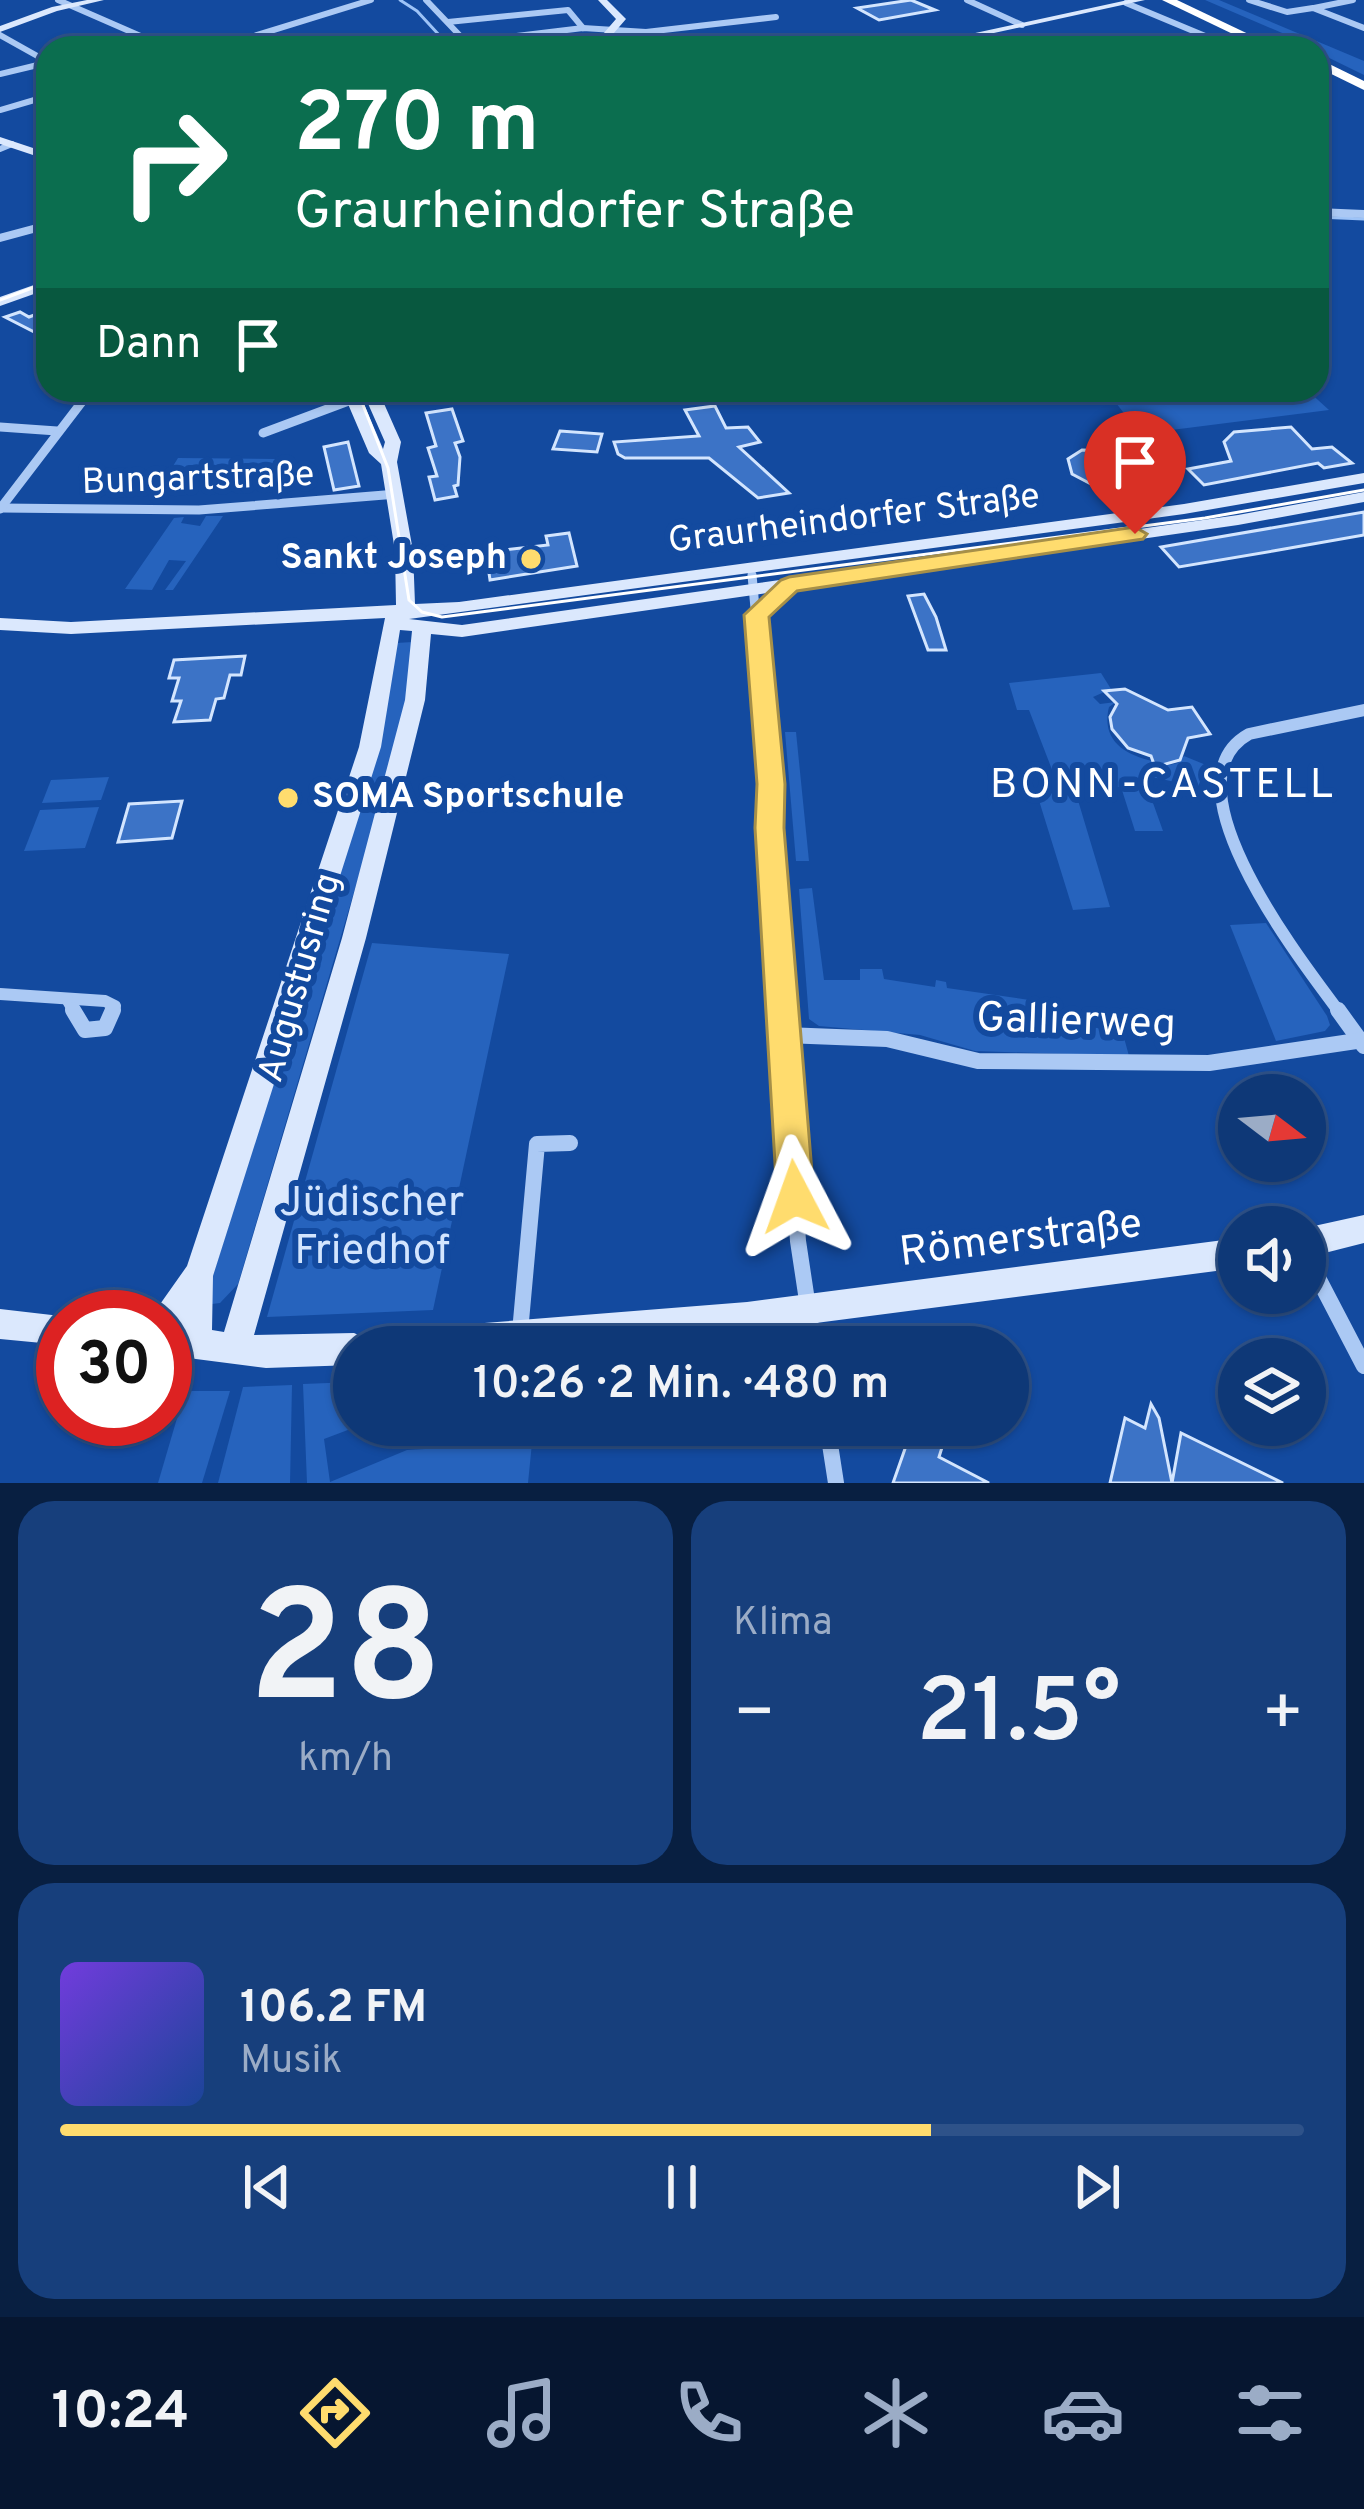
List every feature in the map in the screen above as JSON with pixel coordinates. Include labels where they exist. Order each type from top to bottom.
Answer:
[{"type":"highway","points":[[1168,0],[1246,36]]},
{"type":"highway","points":[[1185,0],[1262,36]]},
{"type":"highway","points":[[1329,72],[1364,90]]},
{"type":"main road","points":[[0,32],[73,5],[102,0]]},
{"type":"main road","points":[[85,11],[102,0]]},
{"type":"main road","points":[[602,0],[621,19],[605,36]]},
{"type":"main road","points":[[968,36],[1141,0]]},
{"type":"main road","points":[[3,141],[36,151]]},
{"type":"main road","points":[[0,302],[36,288]]},
{"type":"main road","points":[[364,402],[393,442],[389,462],[408,586],[406,620]]},
{"type":"main road","name":"Graurheindorfer Straße","points":[[406,620],[493,602],[1184,509],[1364,478]]},
{"type":"main road","name":"Graurheindorfer Straße","points":[[0,624],[71,628],[350,616],[462,631],[753,583],[789,585],[1364,497]]},
{"type":"main road","points":[[408,586],[462,602],[493,602]]},
{"type":"main road","name":"Augustusring","points":[[235,1348],[354,938],[415,700],[418,660],[406,620]]},
{"type":"main road","name":"Augustusring","points":[[192,1300],[370,747],[406,620]]},
{"type":"main road","points":[[418,660],[462,631]]},
{"type":"main road","points":[[1326,1238],[1364,1229]]},
{"type":"main road","name":"Römerstraße","points":[[644,1326],[1218,1256]]},
{"type":"main road","name":"Augustusring","points":[[189,1290],[199,1274]]},
{"type":"main road","points":[[0,1324],[36,1327]]},
{"type":"main road","points":[[192,1343],[266,1352],[333,1349]]},
{"type":"street","points":[[58,0],[141,36]]},
{"type":"street","points":[[254,36],[371,0]]},
{"type":"street","points":[[426,0],[460,36]]},
{"type":"street","points":[[967,0],[1022,25]]},
{"type":"street","points":[[1249,0],[1287,12],[1353,0]]},
{"type":"street","points":[[1126,3],[1205,36]]},
{"type":"street","points":[[1313,8],[1364,28]]},
{"type":"street","points":[[448,22],[568,10],[583,28]]},
{"type":"street","points":[[537,13],[552,32]]},
{"type":"street","points":[[506,16],[521,36],[583,28],[646,32],[776,17]]},
{"type":"street","points":[[0,32],[33,50],[30,54],[36,57]]},
{"type":"street","points":[[0,74],[36,65]]},
{"type":"street","points":[[0,110],[36,100]]},
{"type":"street","points":[[1329,213],[1364,214]]},
{"type":"street","points":[[0,238],[36,228]]},
{"type":"street","points":[[0,508],[81,402]]},
{"type":"street","points":[[263,433],[350,402]]},
{"type":"street","points":[[0,427],[57,431]]},
{"type":"street","name":"Bungartstraße","points":[[0,508],[130,514],[253,509],[397,494]]},
{"type":"street","points":[[753,583],[774,564]]},
{"type":"street","points":[[730,569],[753,583]]},
{"type":"street","points":[[753,583],[810,1326]]},
{"type":"street","points":[[756,615],[789,585]]},
{"type":"street","points":[[1363,1042],[1253,882],[1225,830],[1216,783],[1227,753],[1243,737],[1364,710]]},
{"type":"street","points":[[0,994],[67,999]]},
{"type":"street","name":"Gallierweg","points":[[785,1035],[887,1039],[978,1061],[1036,1062],[1209,1064],[1363,1042]]},
{"type":"street","points":[[521,1326],[537,1144],[571,1143]]},
{"type":"street","points":[[1326,1293],[1364,1366]]},
{"type":"street","points":[[830,1446],[836,1483]]},
{"type":"green space","points":[[1205,0],[1219,0],[1305,36],[1289,36]]},
{"type":"green space","points":[[1329,46],[1364,61],[1364,75],[1329,58]]},
{"type":"green space","points":[[1115,402],[1320,402],[1329,410],[1140,434]]},
{"type":"green space","points":[[178,458],[276,459],[275,464],[284,467],[281,480],[165,479]]},
{"type":"green space","points":[[206,516],[223,516],[173,590],[165,590],[186,561],[169,560],[152,590],[125,589],[174,518],[184,517],[181,523],[200,526]]},
{"type":"green space","points":[[413,642],[409,687],[391,767],[238,1284],[220,1303],[212,1304],[211,1282],[385,719],[396,643]]},
{"type":"green space","points":[[1101,673],[1111,689],[1093,697],[1100,704],[1116,702],[1109,707],[1107,718],[1117,744],[1153,761],[1156,768],[1178,763],[1184,756],[1206,765],[1198,787],[1143,775],[1163,831],[1135,831],[1121,787],[1074,787],[1110,907],[1073,910],[1037,794],[1044,794],[1041,784],[1056,780],[1029,710],[1017,710],[1009,683]]},
{"type":"green space","points":[[785,732],[796,732],[809,861],[796,861]]},
{"type":"green space","points":[[109,777],[101,800],[42,803],[51,780]]},
{"type":"green space","points":[[99,807],[85,848],[24,851],[40,810]]},
{"type":"green space","points":[[812,888],[824,980],[860,980],[860,969],[882,969],[884,979],[935,987],[936,980],[946,982],[947,988],[1036,1001],[1036,1013],[1043,1019],[1103,1029],[1120,1023],[1129,1056],[975,1051],[920,1035],[819,1026],[809,1019],[799,889]]},
{"type":"green space","points":[[1266,923],[1327,1016],[1330,1025],[1325,1031],[1276,1041],[1230,925]]},
{"type":"green space","name":"Jüdischer Friedhof","points":[[372,943],[509,954],[433,1310],[267,1317]]},
{"type":"green space","points":[[333,1383],[333,1436],[324,1439],[330,1482],[407,1450],[532,1446],[528,1483],[307,1483],[303,1384]]},
{"type":"green space","points":[[292,1385],[290,1483],[218,1483],[243,1387]]},
{"type":"green space","points":[[192,1391],[230,1391],[202,1483],[158,1483],[169,1446],[192,1446]]},
{"type":"building","points":[[911,0],[935,10],[879,20],[857,8]]},
{"type":"building","points":[[20,312],[36,314],[36,333],[5,317]]},
{"type":"building","points":[[715,406],[726,428],[748,427],[760,442],[739,447],[789,493],[758,498],[709,458],[625,458],[618,454],[614,442],[699,436],[685,410]]},
{"type":"building","points":[[452,409],[463,441],[455,443],[460,457],[458,485],[454,486],[457,496],[435,500],[429,477],[437,476],[428,448],[436,446],[426,413]]},
{"type":"building","points":[[1291,427],[1312,449],[1332,447],[1352,463],[1324,468],[1318,463],[1204,485],[1188,469],[1231,461],[1224,442],[1234,432]]},
{"type":"building","points":[[560,431],[602,434],[597,452],[553,449]]},
{"type":"building","points":[[348,442],[359,486],[334,490],[324,447]]},
{"type":"building","points":[[1082,450],[1109,451],[1106,468],[1136,476],[1120,486],[1093,485],[1072,474],[1068,459]]},
{"type":"building","points":[[1364,512],[1364,535],[1273,551],[1179,567],[1161,547]]},
{"type":"building","name":"Sankt Joseph","points":[[569,533],[577,566],[490,580],[486,552],[548,545],[546,536]]},
{"type":"building","points":[[924,594],[946,650],[928,650],[908,596]]},
{"type":"building","points":[[245,656],[241,675],[230,675],[224,698],[216,699],[210,720],[174,722],[181,701],[172,701],[179,678],[169,678],[174,660]]},
{"type":"building","points":[[1125,689],[1168,710],[1192,707],[1210,734],[1188,738],[1180,760],[1155,767],[1151,756],[1128,748],[1112,729],[1110,717],[1117,704],[1104,691]]},
{"type":"building","points":[[182,801],[172,838],[118,842],[129,804]]},
{"type":"building","points":[[1151,1404],[1159,1418],[1172,1483],[1110,1483],[1125,1418],[1145,1428]]},
{"type":"building","points":[[1181,1433],[1283,1483],[1172,1483]]},
{"type":"building","points":[[906,1446],[942,1446],[939,1457],[989,1483],[893,1483]]},
{"type":"waterway","points":[[400,0],[440,36]]},
{"type":"waterway","points":[[1329,218],[1364,219]]},
{"type":"tram line","points":[[0,300],[36,286]]},
{"type":"tram line","points":[[362,402],[388,468],[409,600],[422,612],[442,617],[1205,518],[1364,490]]},
{"type":"place","name":"Sankt Joseph","points":[[531,559]]},
{"type":"place","name":"SOMA Sportschule","points":[[288,798]]},
{"type":"district","name":"BONN-CASTELL","points":[[1163,786]]},
{"type":"route","points":[[795,1197],[769,828],[771,784],[756,615],[789,585],[1135,534]]}]
